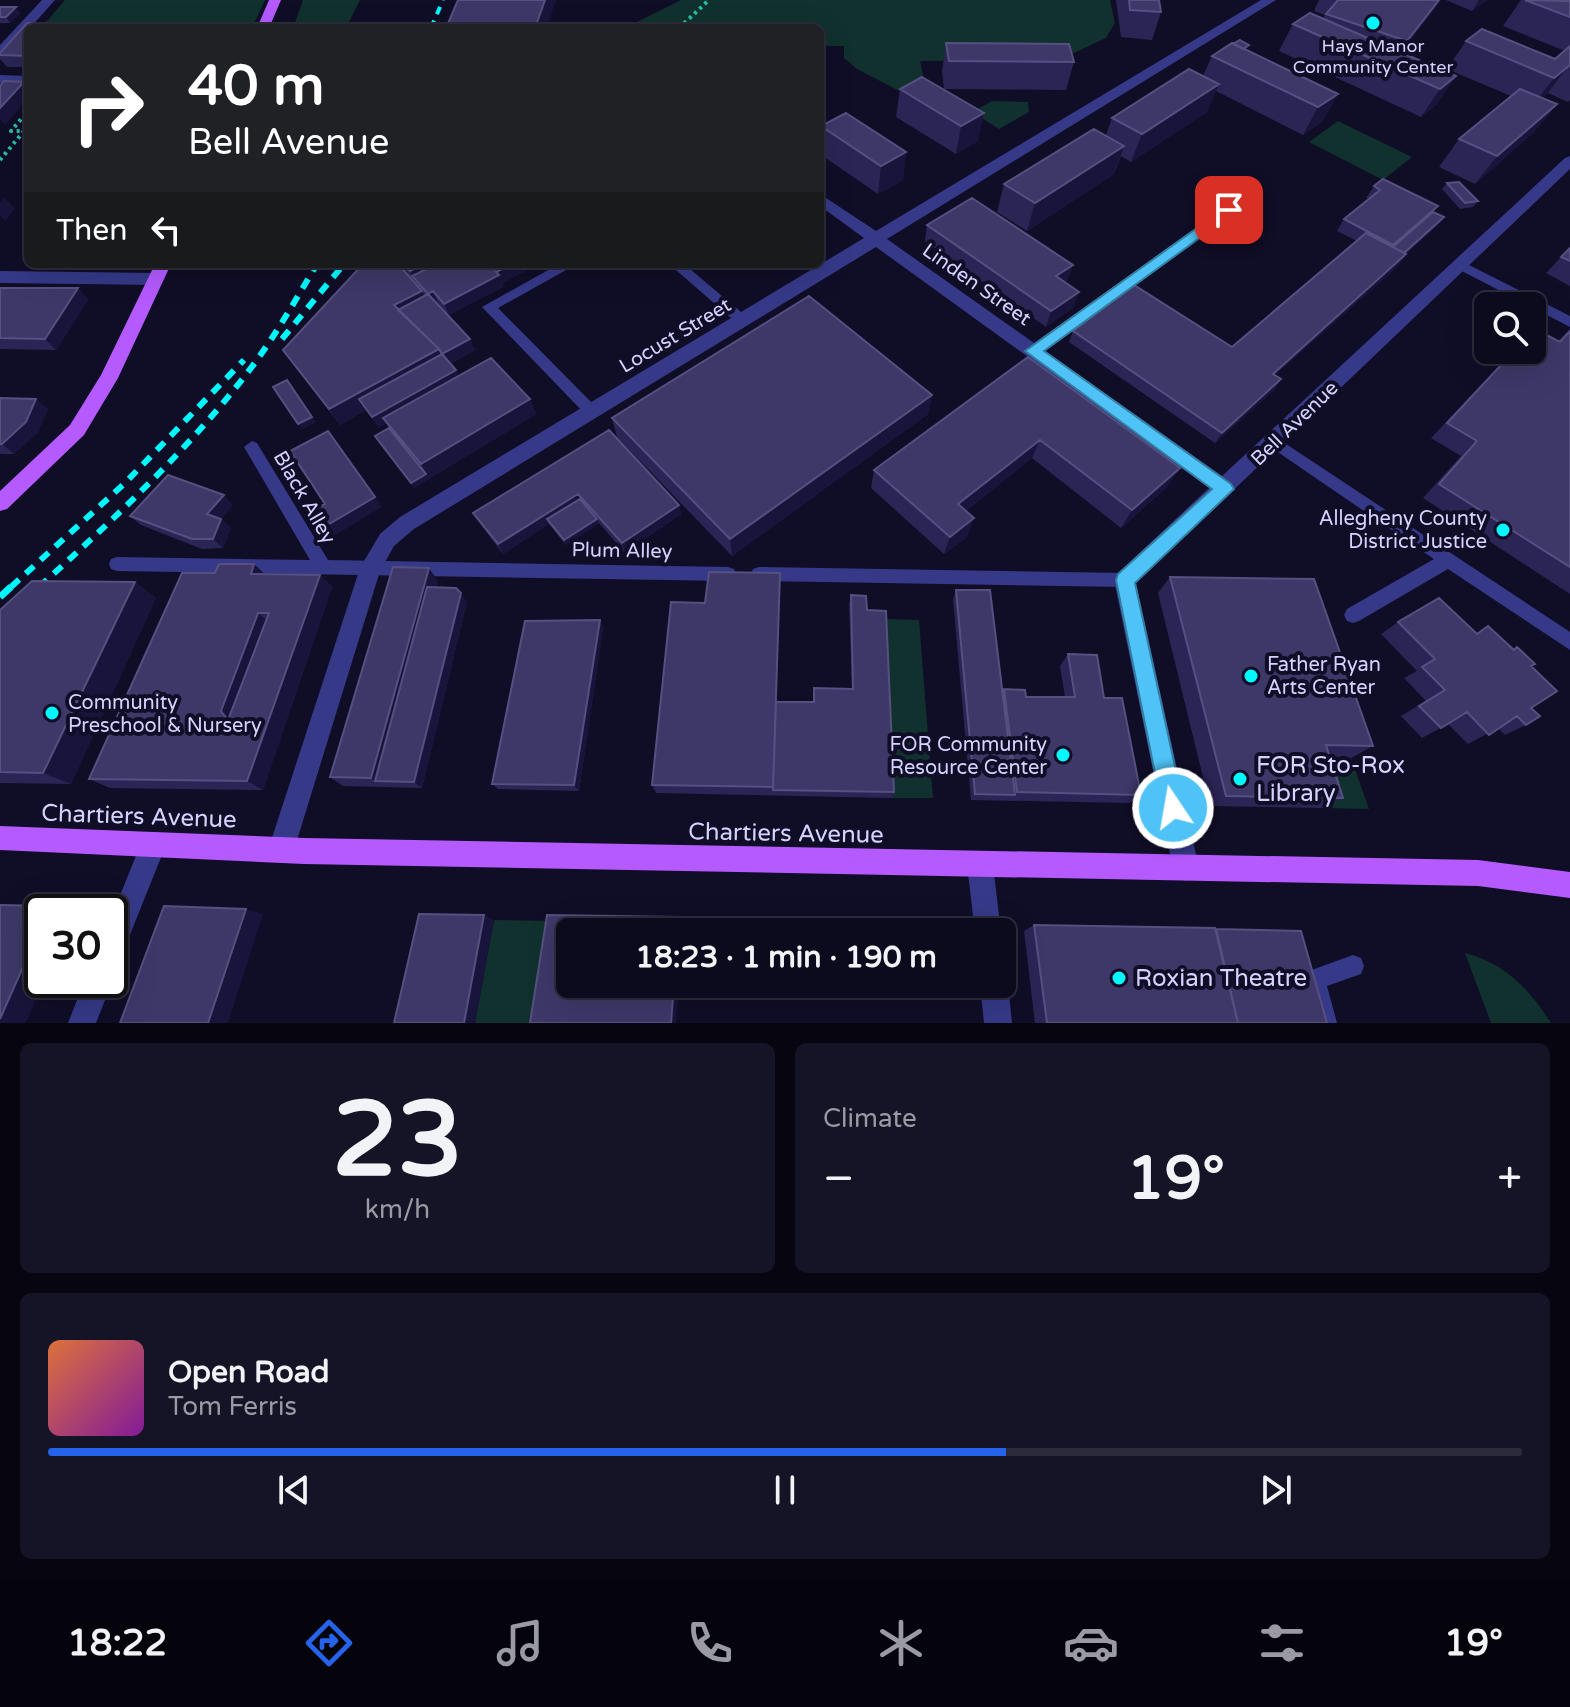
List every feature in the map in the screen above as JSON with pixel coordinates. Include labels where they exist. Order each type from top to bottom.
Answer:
[{"type":"main road","points":[[265,24],[275,0]]},
{"type":"main road","points":[[0,503],[77,430],[109,378],[160,271]]},
{"type":"main road","name":"Chartiers Avenue","points":[[0,838],[281,850],[1478,873],[1570,885]]},
{"type":"street","points":[[27,24],[49,0]]},
{"type":"street","name":"Locust Street","points":[[281,850],[370,568],[387,540],[407,523],[1270,0]]},
{"type":"street","points":[[0,53],[24,27]]},
{"type":"street","points":[[0,79],[24,80]]},
{"type":"street","name":"Bell Avenue","points":[[1125,580],[1570,161]]},
{"type":"street","name":"Linden Street","points":[[824,202],[1225,489]]},
{"type":"street","points":[[0,277],[160,271]]},
{"type":"street","points":[[1125,580],[1186,868]]},
{"type":"street","points":[[128,908],[153,845]]},
{"type":"street","points":[[980,865],[986,918]]},
{"type":"street","points":[[82,1023],[92,998]]},
{"type":"street","points":[[995,998],[998,1023]]},
{"type":"lane","points":[[1033,351],[1251,194]]},
{"type":"lane","points":[[1461,265],[1570,322]]},
{"type":"lane","points":[[562,268],[489,307],[591,411]]},
{"type":"lane","points":[[681,268],[742,320]]},
{"type":"lane","points":[[1274,442],[1570,642]]},
{"type":"lane","name":"Black Alley","points":[[252,447],[323,567]]},
{"type":"lane","points":[[1353,615],[1448,560]]},
{"type":"lane","name":"Plum Alley","points":[[117,564],[1125,580]]},
{"type":"lane","points":[[1326,1023],[1314,980],[1353,966]]},
{"type":"path","points":[[683,24],[709,0]]},
{"type":"path","points":[[24,116],[11,131],[24,131]]},
{"type":"path","points":[[0,160],[24,131]]},
{"type":"green space","points":[[65,0],[265,0],[254,24],[44,24]]},
{"type":"green space","points":[[303,0],[360,0],[348,24],[294,24]]},
{"type":"green space","points":[[681,0],[1110,0],[1115,23],[1106,38],[1059,60],[920,61],[926,89],[909,96],[857,69],[844,58],[844,46],[824,46],[824,24],[633,24]]},
{"type":"green space","points":[[992,101],[1028,102],[1029,112],[999,129],[972,112]]},
{"type":"green space","points":[[1338,121],[1412,157],[1383,180],[1309,142]]},
{"type":"green space","points":[[884,619],[919,620],[933,798],[892,798]]},
{"type":"green space","points":[[1306,757],[1351,758],[1369,809],[1322,808]]},
{"type":"green space","points":[[494,920],[556,921],[541,1023],[475,1023]]},
{"type":"green space","points":[[1465,953],[1492,963],[1515,979],[1551,1023],[1491,1023]]},
{"type":"building","points":[[458,0],[545,0],[536,24],[448,24]]},
{"type":"building","points":[[1129,0],[1159,0],[1161,12],[1130,10]]},
{"type":"building","points":[[1338,0],[1439,0],[1407,41],[1326,14]]},
{"type":"building","points":[[1525,0],[1570,1],[1570,17]]},
{"type":"building","points":[[0,7],[16,7],[6,17],[0,17]]},
{"type":"building","points":[[1310,13],[1456,76],[1440,89],[1293,24]]},
{"type":"building","points":[[24,26],[24,56],[0,53]]},
{"type":"building","points":[[1482,29],[1555,59],[1570,46],[1570,65],[1554,78],[1466,41]]},
{"type":"building","points":[[1240,40],[1249,45],[1243,49],[1233,44]]},
{"type":"building","points":[[946,43],[1069,44],[1074,62],[949,61]]},
{"type":"building","points":[[1232,43],[1338,94],[1318,107],[1212,56]]},
{"type":"building","points":[[1189,69],[1219,84],[1142,134],[1112,118]]},
{"type":"building","points":[[922,77],[984,113],[961,126],[900,89]]},
{"type":"building","points":[[4,81],[24,82],[0,108],[0,86]]},
{"type":"building","points":[[1520,89],[1557,104],[1497,156],[1459,139]]},
{"type":"building","points":[[846,113],[906,152],[881,166],[824,128],[824,124]]},
{"type":"building","points":[[1094,129],[1124,146],[1035,203],[1004,184]]},
{"type":"building","points":[[1383,179],[1438,206],[1393,245],[1344,219],[1380,190],[1374,186]]},
{"type":"building","points":[[1459,182],[1478,201],[1465,203],[1447,183]]},
{"type":"building","points":[[972,198],[1073,265],[1056,276],[1079,292],[1051,311],[927,225]]},
{"type":"building","points":[[1433,212],[1444,217],[1404,253],[1393,247]]},
{"type":"building","points":[[1366,233],[1406,254],[1273,374],[1281,379],[1222,433],[1073,331],[1134,285],[1232,347]]},
{"type":"building","points":[[1570,248],[1570,261],[1561,257]]},
{"type":"building","points":[[359,268],[402,268],[422,291],[394,305],[439,349],[329,409],[283,350]]},
{"type":"building","points":[[429,268],[504,268],[496,272],[499,275],[444,304],[433,291],[428,294],[412,276]]},
{"type":"building","points":[[0,288],[78,288],[45,339],[0,338]]},
{"type":"building","points":[[428,294],[470,339],[442,354],[398,310]]},
{"type":"building","points":[[809,296],[932,395],[730,539],[612,418]]},
{"type":"building","points":[[1570,331],[1570,567],[1439,484],[1477,441],[1447,423],[1502,364],[1546,364],[1546,335],[1560,342]]},
{"type":"building","points":[[442,354],[456,370],[372,417],[359,399]]},
{"type":"building","points":[[1028,357],[1180,468],[1132,510],[1040,440],[958,504],[974,518],[950,537],[874,470]]},
{"type":"building","points":[[491,358],[530,399],[421,464],[383,418]]},
{"type":"building","points":[[287,380],[312,417],[298,424],[273,387]]},
{"type":"building","points":[[0,398],[36,399],[26,422],[2,444],[0,444]]},
{"type":"building","points":[[389,428],[426,474],[411,483],[375,436]]},
{"type":"building","points":[[609,430],[679,505],[622,543],[578,494],[498,544],[473,513]]},
{"type":"building","points":[[328,431],[375,497],[324,527],[312,511],[325,504],[290,451]]},
{"type":"building","points":[[168,475],[224,495],[207,514],[221,519],[213,539],[192,539],[130,516]]},
{"type":"building","points":[[580,499],[597,519],[564,540],[547,519]]},
{"type":"building","points":[[219,564],[254,564],[251,574],[320,575],[247,781],[89,779],[182,573],[215,573]],"holes":[[[258,613],[269,613],[228,720],[221,711]]]},
{"type":"building","points":[[393,567],[429,568],[371,778],[330,777]]},
{"type":"building","points":[[709,572],[780,573],[773,787],[652,785],[671,602],[705,603]]},
{"type":"building","name":"Father Ryan Arts Center","points":[[1170,577],[1314,579],[1373,746],[1326,745],[1343,798],[1226,796]]},
{"type":"building","name":"Community Preschool & Nursery","points":[[32,581],[135,582],[43,773],[0,772],[0,610]]},
{"type":"building","points":[[427,587],[456,588],[461,593],[414,782],[375,781]]},
{"type":"building","points":[[956,590],[990,590],[1015,795],[975,794]]},
{"type":"building","points":[[851,595],[866,596],[867,610],[886,611],[894,792],[773,790],[776,702],[814,702],[814,688],[853,689]]},
{"type":"building","points":[[1439,598],[1477,634],[1488,626],[1535,664],[1531,666],[1557,691],[1531,708],[1540,716],[1526,725],[1517,716],[1489,735],[1467,712],[1441,728],[1419,706],[1445,690],[1422,667],[1435,659],[1398,622]]},
{"type":"building","points":[[600,620],[574,785],[492,784],[525,621]]},
{"type":"building","name":"FOR Community Resource Center","points":[[1068,654],[1097,655],[1104,698],[1122,698],[1141,795],[1017,792],[1004,689],[1025,690],[1026,697],[1075,697]]},
{"type":"building","points":[[0,905],[24,905],[24,965],[0,1019]]},
{"type":"building","points":[[164,906],[246,909],[208,1023],[120,1023]]},
{"type":"building","points":[[419,914],[484,915],[464,1023],[394,1023]]},
{"type":"building","points":[[547,915],[679,917],[556,918],[556,998],[673,998],[671,1023],[530,1023]]},
{"type":"building","name":"Roxian Theatre","points":[[1034,925],[1215,928],[1238,1023],[1047,1023]]},
{"type":"building","points":[[1216,929],[1301,931],[1327,1023],[1238,1023]]},
{"type":"railway","points":[[433,24],[443,0]]},
{"type":"railway","points":[[39,587],[200,430],[267,346],[315,268]]},
{"type":"railway","points":[[282,339],[341,268]]},
{"type":"railway","points":[[11,587],[125,483],[244,360]]},
{"type":"railway","points":[[0,597],[13,585]]},
{"type":"railway","points":[[0,622],[41,585]]},
{"type":"place","name":"Hays Manor Community Center","points":[[1373,23]]},
{"type":"place","name":"Allegheny County District Justice","points":[[1503,530]]},
{"type":"place","name":"Father Ryan Arts Center","points":[[1251,676]]},
{"type":"place","name":"Community Preschool & Nursery","points":[[52,713]]},
{"type":"place","name":"FOR Community Resource Center","points":[[1063,755]]},
{"type":"place","name":"FOR Sto-Rox Library","points":[[1240,779]]},
{"type":"place","name":"Roxian Theatre","points":[[1119,978]]},
{"type":"route","points":[[1173,808],[1125,580],[1225,489],[1033,351],[1229,210]]}]
